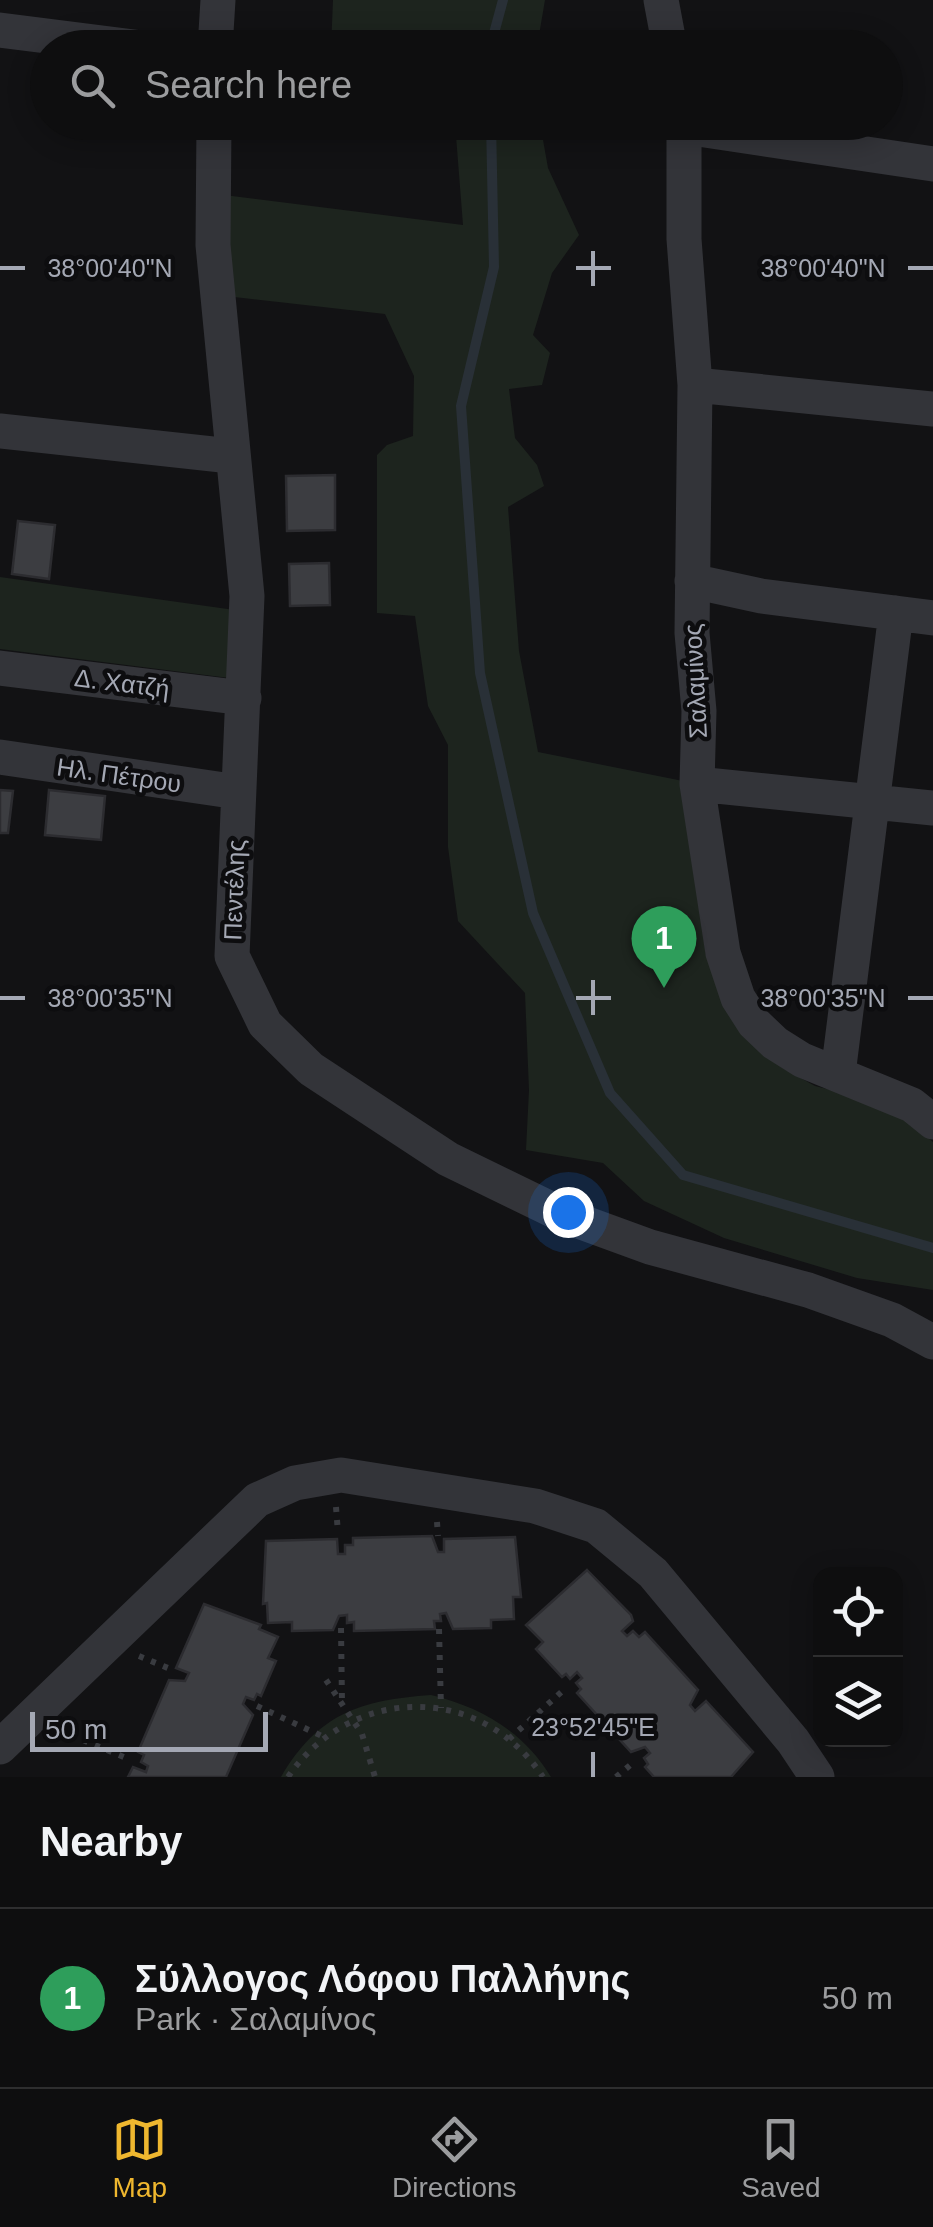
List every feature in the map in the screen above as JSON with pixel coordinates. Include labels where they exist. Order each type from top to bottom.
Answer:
[{"type":"street","points":[[216,30],[218,0]]},
{"type":"street","points":[[661,0],[667,30]]},
{"type":"street","points":[[0,30],[30,34]]},
{"type":"street","name":"Πεντέλης","points":[[214,140],[213,244],[247,596],[232,956],[265,1024],[310,1069],[448,1158],[565,1216],[650,1248],[808,1290],[892,1320],[933,1342]]},
{"type":"street","name":"Σαλαμίνος","points":[[684,140],[684,239],[694,386],[692,581],[699,710],[698,784],[723,953],[738,998],[775,1042],[802,1060],[912,1104],[933,1122]]},
{"type":"street","points":[[780,140],[933,164]]},
{"type":"street","points":[[694,386],[933,408]]},
{"type":"street","points":[[0,431],[231,456]]},
{"type":"street","points":[[692,581],[762,596],[933,618]]},
{"type":"street","points":[[838,1074],[896,613]]},
{"type":"street","name":"Δ. Χατζή","points":[[0,668],[244,698]]},
{"type":"street","name":"Ηλ. Πέτρου","points":[[0,758],[238,792]]},
{"type":"street","points":[[698,784],[933,808]]},
{"type":"street","points":[[0,1746],[257,1500],[306,1480],[341,1475],[535,1506],[596,1526],[654,1573],[793,1741],[817,1777]]},
{"type":"path","points":[[341,1628],[342,1704]]},
{"type":"path","points":[[439,1629],[441,1708]]},
{"type":"path","points":[[326,1680],[353,1719],[370,1753],[375,1777]]},
{"type":"path","points":[[509,1738],[568,1686]]},
{"type":"path","points":[[288,1777],[325,1738],[353,1719],[410,1704],[481,1720],[509,1738],[543,1777]]},
{"type":"path","points":[[256,1706],[325,1738]]},
{"type":"path","points":[[30,1718],[130,1760]]},
{"type":"path","points":[[616,1777],[634,1762]]},
{"type":"shaded area","points":[[333,0],[545,0],[540,30],[332,30]]},
{"type":"shaded area","points":[[456,140],[543,140],[548,168],[579,235],[552,273],[533,335],[550,353],[542,385],[509,389],[515,438],[537,465],[544,486],[508,507],[519,651],[538,752],[683,781],[706,954],[781,1067],[815,1086],[851,1095],[904,1117],[933,1142],[933,1290],[857,1278],[724,1238],[644,1201],[603,1163],[526,1150],[529,1090],[525,993],[458,921],[448,847],[448,745],[428,706],[415,616],[377,613],[377,455],[387,445],[413,436],[414,376],[385,314],[208,294],[200,192],[463,225]]},
{"type":"shaded area","points":[[0,577],[256,613],[253,681],[0,649]]},
{"type":"shaded area","points":[[431,1695],[484,1714],[500,1724],[528,1747],[551,1777],[281,1777],[310,1738],[343,1714],[383,1701]]},
{"type":"building","points":[[335,475],[335,530],[287,531],[286,476]]},
{"type":"building","points":[[18,521],[55,525],[49,579],[12,574]]},
{"type":"building","points":[[329,563],[330,605],[290,606],[289,564]]},
{"type":"building","points":[[0,790],[13,791],[8,833],[0,833]]},
{"type":"building","points":[[49,790],[105,796],[101,840],[45,835]]},
{"type":"building","points":[[432,1536],[438,1552],[444,1552],[444,1539],[515,1537],[521,1597],[513,1597],[514,1619],[491,1620],[491,1628],[453,1629],[446,1613],[440,1614],[441,1621],[434,1621],[435,1629],[354,1631],[354,1622],[347,1623],[347,1615],[339,1616],[333,1630],[292,1631],[292,1622],[268,1623],[267,1603],[263,1604],[266,1541],[337,1539],[338,1554],[345,1554],[345,1545],[353,1545],[353,1538]]},
{"type":"building","points":[[587,1570],[631,1615],[633,1621],[622,1631],[627,1636],[633,1631],[639,1637],[645,1632],[698,1690],[690,1705],[695,1711],[706,1701],[753,1752],[731,1777],[654,1777],[645,1767],[648,1764],[644,1758],[650,1753],[645,1747],[631,1752],[577,1693],[581,1689],[576,1683],[582,1678],[577,1672],[570,1679],[566,1674],[562,1677],[536,1649],[543,1642],[526,1625]]},
{"type":"building","points":[[204,1604],[261,1625],[259,1629],[278,1637],[268,1658],[276,1661],[261,1696],[257,1694],[254,1700],[246,1697],[243,1704],[253,1715],[226,1777],[128,1777],[133,1767],[146,1772],[148,1766],[141,1762],[144,1755],[138,1752],[169,1680],[185,1681],[189,1673],[176,1668]]},
{"type":"waterway","points":[[495,30],[503,0]]},
{"type":"waterway","points":[[491,140],[494,267],[461,406],[480,673],[533,913],[610,1093],[683,1175],[933,1248]]},
{"type":"place","name":"Σύλλογος Λόφου Παλλήνης","points":[[664,988]]}]
